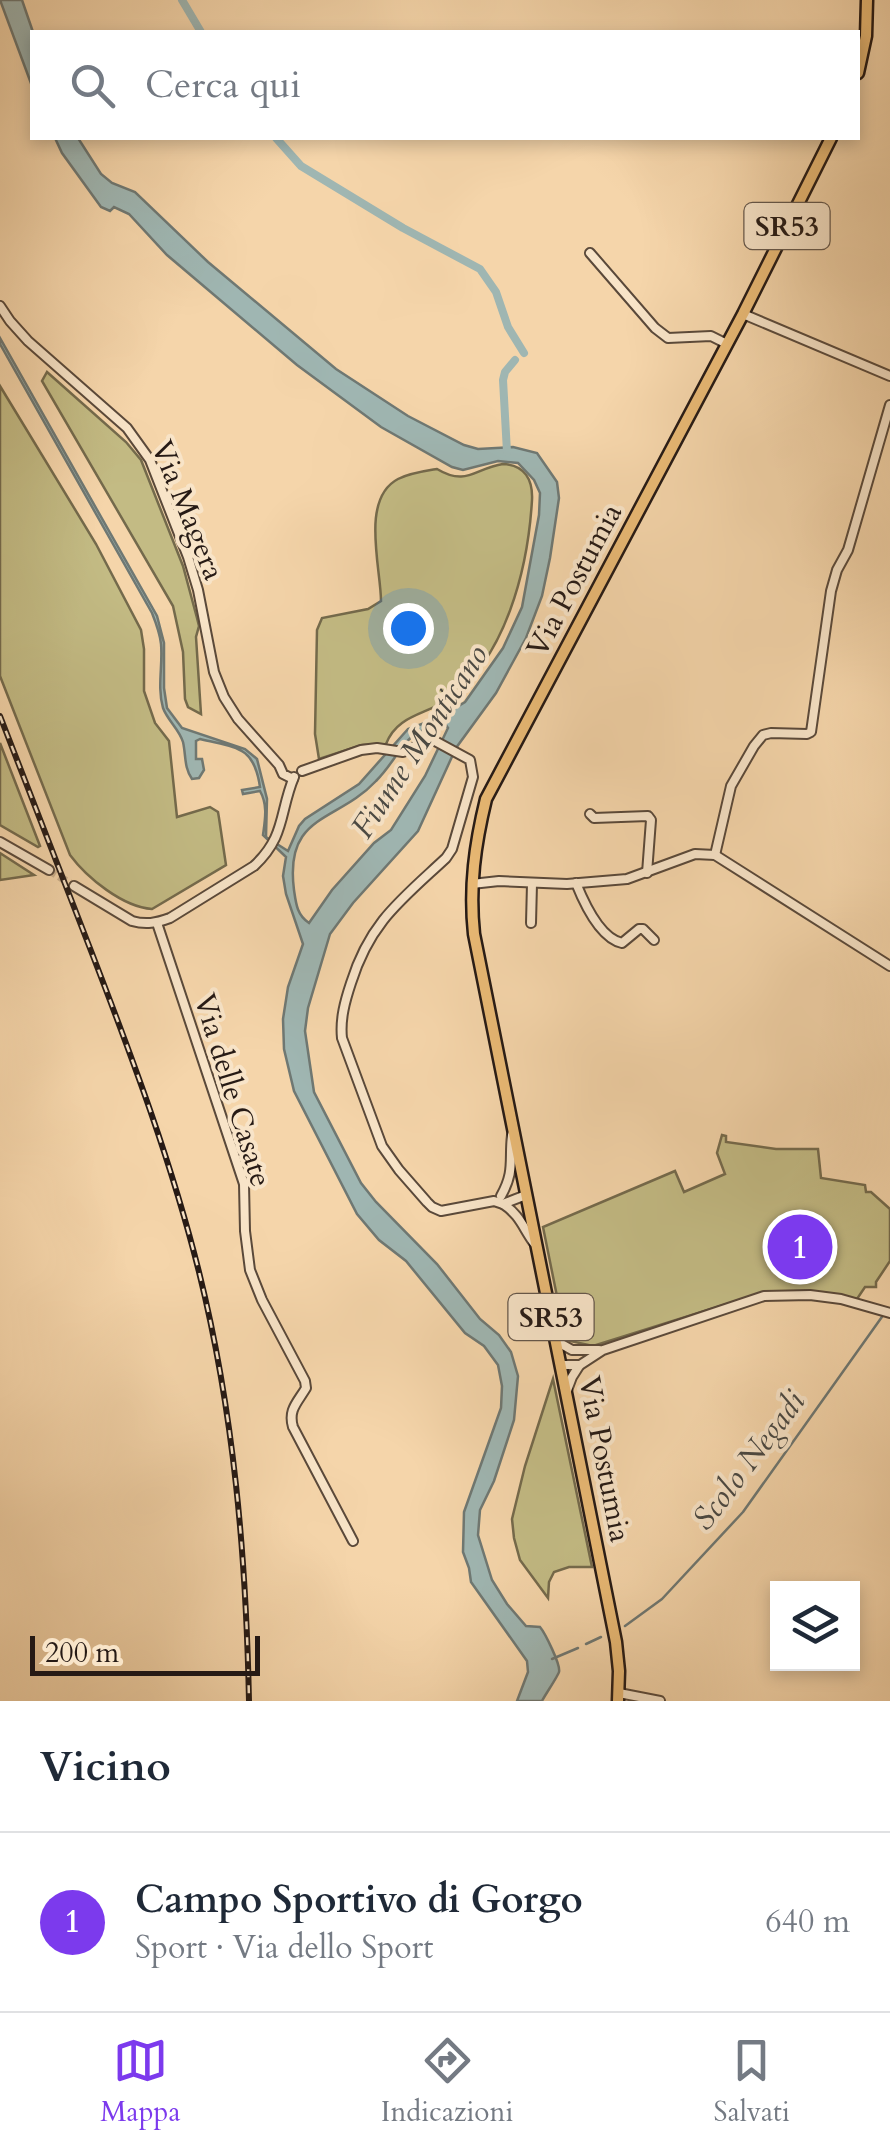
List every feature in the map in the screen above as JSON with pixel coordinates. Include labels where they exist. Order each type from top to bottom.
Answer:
[{"type":"main road","points":[[860,64],[867,0]]},
{"type":"main road","name":"SR53","points":[[743,314],[830,140]]},
{"type":"main road","name":"Via Postumia","points":[[618,1697],[616,1642],[474,934],[472,877],[486,798],[743,314]]},
{"type":"street","points":[[590,253],[668,338],[711,336],[727,344]]},
{"type":"street","name":"Via Magera","points":[[0,306],[28,341],[126,428],[150,460],[188,557],[214,672],[224,697],[238,720],[293,778]]},
{"type":"street","points":[[743,314],[890,376]]},
{"type":"street","points":[[716,855],[731,786],[754,746],[763,735],[771,733],[811,732],[831,592],[848,550],[890,404]]},
{"type":"street","points":[[289,792],[281,769],[302,770],[361,750],[403,752],[436,741],[466,756],[472,764],[473,777],[452,849],[372,933],[357,964],[341,1030],[382,1146],[432,1207],[441,1211],[526,1195]]},
{"type":"street","points":[[74,886],[143,924],[157,923],[184,910],[254,866],[273,845],[293,778],[302,770]]},
{"type":"street","points":[[590,814],[594,818],[648,816],[651,820],[647,873]]},
{"type":"street","points":[[0,842],[48,870]]},
{"type":"street","points":[[472,877],[576,884],[627,879],[695,854],[716,855],[890,966]]},
{"type":"street","points":[[472,877],[500,881]]},
{"type":"street","points":[[531,923],[532,884]]},
{"type":"street","points":[[576,884],[590,912],[617,944],[639,929],[654,940]]},
{"type":"street","name":"Via delle Casate","points":[[157,923],[244,1184],[250,1270],[306,1388],[292,1410],[293,1427],[353,1541]]},
{"type":"street","points":[[499,1200],[510,1181],[513,1130]]},
{"type":"street","points":[[499,1200],[523,1222],[536,1246]]},
{"type":"street","points":[[566,1393],[580,1365],[604,1350],[764,1296],[810,1295],[890,1312]]},
{"type":"street","points":[[556,1341],[572,1350],[604,1350]]},
{"type":"street","points":[[561,1364],[585,1351]]},
{"type":"street","points":[[561,1364],[580,1365]]},
{"type":"street","points":[[618,1697],[660,1701]]},
{"type":"shaded area","points":[[47,372],[141,460],[183,566],[199,626],[196,637],[201,714],[188,707],[185,699],[183,652],[173,606],[42,381]]},
{"type":"shaded area","points":[[0,386],[96,544],[141,630],[144,691],[155,723],[169,741],[177,817],[210,807],[218,812],[226,865],[152,909],[129,903],[106,890],[70,855],[0,676]]},
{"type":"shaded area","points":[[503,464],[517,467],[529,480],[530,526],[510,610],[485,661],[447,700],[397,727],[386,744],[362,745],[319,759],[315,734],[317,630],[322,618],[368,609],[381,601],[375,535],[379,502],[386,489],[398,479],[418,472],[437,469],[464,476]]},
{"type":"shaded area","points":[[0,743],[40,846],[38,847],[0,825]]},
{"type":"shaded area","points":[[0,853],[34,875],[0,880]]},
{"type":"shaded area","points":[[722,1135],[726,1142],[776,1149],[818,1149],[821,1178],[865,1185],[866,1192],[890,1209],[890,1261],[876,1287],[865,1287],[857,1299],[805,1291],[762,1293],[593,1346],[570,1341],[564,1331],[543,1227],[675,1171],[684,1192],[725,1174],[717,1153]]},
{"type":"shaded area","points":[[553,1379],[592,1567],[569,1567],[554,1572],[548,1598],[520,1560],[512,1519]]},
{"type":"water","points":[[0,0],[22,0],[32,30],[30,81]]},
{"type":"water","points":[[56,140],[79,140],[101,174],[135,192],[208,262],[336,369],[408,416],[464,445],[478,449],[513,447],[537,453],[557,482],[559,498],[550,558],[542,596],[526,638],[496,693],[456,748],[418,831],[330,934],[305,1031],[314,1092],[361,1183],[437,1264],[511,1352],[518,1376],[514,1420],[480,1510],[478,1535],[492,1580],[507,1604],[526,1626],[540,1627],[555,1656],[559,1672],[542,1701],[517,1701],[528,1672],[527,1661],[471,1582],[463,1552],[464,1512],[501,1408],[498,1365],[484,1346],[465,1333],[406,1261],[379,1240],[357,1214],[294,1091],[284,1049],[283,1019],[288,987],[303,944],[286,894],[286,857],[263,835],[263,796],[260,791],[243,794],[242,790],[260,787],[257,773],[241,751],[200,739],[196,741],[196,759],[202,759],[204,770],[199,778],[189,775],[181,737],[163,708],[161,644],[152,613],[0,338],[157,616],[164,643],[167,708],[182,728],[245,749],[257,759],[267,799],[266,837],[288,851],[305,819],[359,784],[408,729],[465,702],[503,648],[522,607],[540,493],[518,463],[498,461],[463,470],[381,427],[297,365],[167,255],[129,214],[114,207],[110,211],[101,207]],"holes":[[[445,724],[448,728],[425,776],[391,830],[374,843],[332,890],[309,923],[305,920],[296,904],[293,865],[305,833],[361,795],[411,738]]]},
{"type":"waterway","points":[[182,0],[200,30]]},
{"type":"waterway","points":[[278,140],[301,166],[480,269],[496,292],[508,327],[524,353]]},
{"type":"waterway","points":[[507,452],[503,380],[515,360]]},
{"type":"waterway","name":"Scolo Negadi","points":[[625,1626],[662,1599],[743,1512],[884,1314]]},
{"type":"waterway","name":"Scolo Negadi","points":[[586,1644],[601,1637]]},
{"type":"waterway","name":"Scolo Negadi","points":[[552,1659],[578,1648]]},
{"type":"tunnel","points":[[49,870],[74,886]]},
{"type":"railway","points":[[0,716],[137,1073],[199,1272],[221,1378],[236,1485],[249,1701]]},
{"type":"place","name":"Campo Sportivo di Gorgo","points":[[800,1247]]},
{"type":"water label","name":"Fiume Monticano","points":[[419,741]]}]
